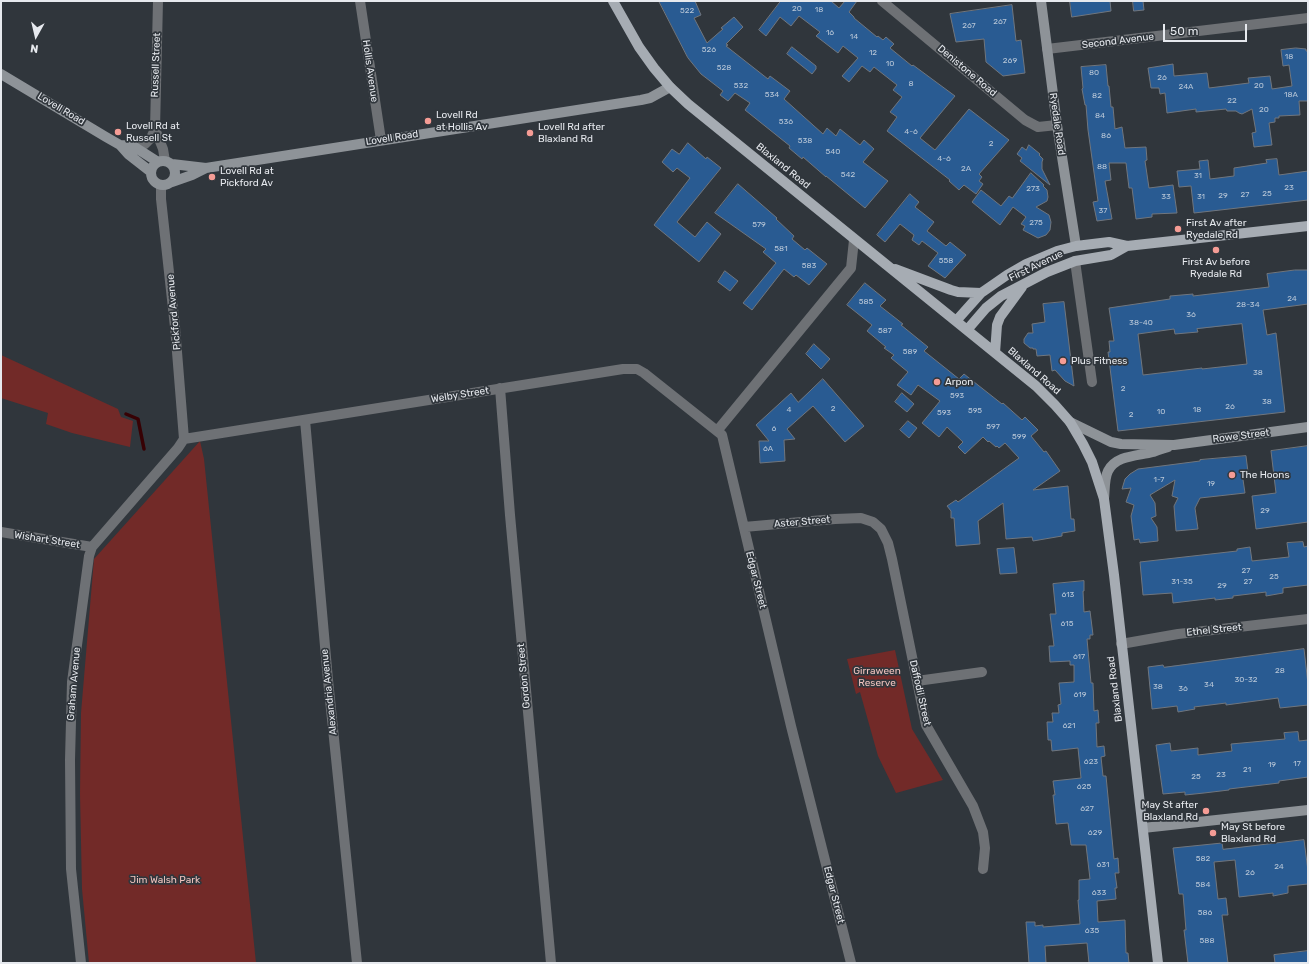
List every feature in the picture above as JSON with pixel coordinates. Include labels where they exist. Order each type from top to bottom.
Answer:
[{"type":"main road","name":"Blaxland Road","points":[[613,1],[639,47],[654,68],[670,87],[688,104],[1036,386],[1070,422],[1083,444],[1092,462],[1104,499],[1158,963]]},
{"type":"main road","name":"First Avenue","points":[[956,321],[981,293],[1007,274],[1057,251],[1076,246],[1109,242],[1127,246],[1308,226]]},
{"type":"main road","name":"First Avenue","points":[[967,330],[991,304],[1001,296],[1047,272],[1076,261],[1111,255],[1127,246]]},
{"type":"main road","points":[[885,264],[951,290],[958,292],[981,293]]},
{"type":"main road","points":[[995,353],[997,325],[1000,317],[1024,284]]},
{"type":"street","name":"Russell Street","points":[[158,1],[155,129],[163,149],[165,162]]},
{"type":"street","name":"Hollis Avenue","points":[[360,1],[381,140]]},
{"type":"street","name":"Denistone Road","points":[[882,1],[1025,120],[1038,127],[1057,125]]},
{"type":"street","name":"Ryedale Road","points":[[1041,1],[1057,125],[1076,246]]},
{"type":"street","name":"Second Avenue","points":[[1047,50],[1308,18]]},
{"type":"street","name":"Lovell Road","points":[[1,74],[120,145],[128,154],[151,172]]},
{"type":"street","name":"Lovell Road","points":[[120,145],[133,146],[165,162],[206,168],[640,100],[650,98],[670,87]]},
{"type":"street","points":[[133,146],[145,144],[151,138],[155,129]]},
{"type":"street","points":[[165,162],[174,167],[176,174],[172,182],[161,185],[154,182],[151,172],[153,166],[165,162]]},
{"type":"street","name":"Lovell Road","points":[[172,182],[206,168]]},
{"type":"street","name":"Pickford Avenue","points":[[161,185],[184,439]]},
{"type":"street","points":[[717,431],[851,268],[854,240]]},
{"type":"street","points":[[1076,261],[1092,382]]},
{"type":"street","name":"Welby Street","points":[[184,439],[623,369],[637,370],[644,373],[717,431]]},
{"type":"street","name":"Gordon Street","points":[[500,388],[510,516],[551,963]]},
{"type":"street","name":"Alexandria Avenue","points":[[305,420],[328,680],[357,963]]},
{"type":"street","name":"Rowe Street","points":[[1070,422],[1111,442],[1121,444],[1174,445],[1308,427]]},
{"type":"street","name":"Edgar Street","points":[[717,431],[722,435],[790,719],[851,963]]},
{"type":"street","name":"Graham Avenue","points":[[81,963],[71,869],[70,760],[72,682],[89,556],[92,547],[178,448],[184,439]]},
{"type":"street","name":"Rowe Street","points":[[1104,499],[1108,471],[1114,464],[1123,458],[1153,452],[1174,445]]},
{"type":"street","name":"Aster Street","points":[[744,527],[861,518]]},
{"type":"street","name":"Daffodil Street","points":[[861,518],[872,522],[881,529],[888,543],[926,725],[973,806],[983,832],[985,848],[983,869]]},
{"type":"street","name":"Wishart Street","points":[[1,532],[92,547]]},
{"type":"street","name":"Ethel Street","points":[[1122,644],[1178,634],[1308,619]]},
{"type":"street","points":[[917,681],[982,672]]},
{"type":"street","points":[[1143,828],[1308,810]]},
{"type":"green space","points":[[1,355],[118,409],[121,417],[133,421],[130,447],[72,433],[46,424],[48,413],[1,398]]},
{"type":"green space","name":"Jim Walsh Park","points":[[200,441],[204,459],[256,963],[89,963],[82,889],[80,794],[81,713],[94,559]]},
{"type":"green space","name":"Girraween Reserve","points":[[895,650],[912,729],[943,780],[896,793],[878,756],[860,692],[856,694],[847,659]]},
{"type":"building","points":[[659,1],[695,1],[701,15],[694,18],[707,43],[734,17],[743,27],[726,44],[728,45],[726,46],[768,79],[770,76],[790,91],[784,99],[823,134],[827,128],[836,136],[840,129],[860,145],[864,140],[874,149],[863,162],[888,181],[865,208],[803,157],[802,159],[789,148],[790,146],[745,110],[750,103],[735,93],[728,101],[720,95],[723,91],[701,74],[688,58]]},
{"type":"building","points":[[781,1],[831,1],[839,8],[845,1],[857,1],[849,12],[854,18],[877,37],[878,36],[883,40],[886,37],[894,44],[890,48],[912,66],[913,65],[955,96],[920,138],[935,150],[969,109],[1009,140],[979,174],[982,177],[979,181],[983,184],[976,194],[964,185],[959,190],[949,181],[950,180],[887,131],[897,117],[890,112],[902,97],[893,90],[897,85],[874,67],[870,72],[862,66],[849,82],[842,76],[858,58],[843,46],[838,53],[816,36],[820,32],[799,16],[791,26],[780,17],[766,36],[759,30]]},
{"type":"building","points":[[1070,1],[1110,1],[1111,11],[1072,17]]},
{"type":"building","points":[[1133,1],[1143,1],[1144,10],[1134,11]]},
{"type":"building","points":[[1012,5],[1016,41],[1021,40],[1025,73],[1003,76],[986,62],[984,39],[956,42],[950,14]]},
{"type":"building","points":[[792,47],[816,66],[816,69],[812,74],[787,54]]},
{"type":"building","points":[[1296,48],[1306,49],[1306,51],[1308,51],[1308,101],[1299,101],[1300,115],[1279,116],[1279,118],[1275,118],[1275,122],[1269,123],[1272,145],[1254,147],[1252,133],[1256,132],[1252,109],[1242,114],[1236,111],[1227,111],[1226,109],[1196,112],[1196,109],[1167,113],[1165,93],[1160,94],[1159,88],[1151,88],[1148,68],[1173,64],[1174,76],[1207,73],[1209,88],[1249,83],[1248,78],[1270,76],[1272,89],[1292,86],[1289,65],[1283,66],[1281,50]]},
{"type":"building","points":[[1106,65],[1115,129],[1122,127],[1125,148],[1146,147],[1147,160],[1145,161],[1149,188],[1173,185],[1177,213],[1152,214],[1152,217],[1136,219],[1132,188],[1129,188],[1126,163],[1109,163],[1111,180],[1105,181],[1112,219],[1097,221],[1093,202],[1098,201],[1086,105],[1082,89],[1081,67]]},
{"type":"building","points":[[688,143],[706,159],[707,157],[721,168],[677,222],[695,237],[707,222],[721,234],[699,262],[654,225],[690,178],[677,168],[673,172],[662,162],[672,149],[679,154]]},
{"type":"building","points":[[1029,145],[1040,154],[1039,155],[1043,159],[1042,169],[1050,185],[1020,161],[1022,158],[1017,154],[1022,147],[1026,150]]},
{"type":"building","points":[[1277,159],[1279,175],[1308,171],[1308,200],[1194,213],[1191,186],[1179,187],[1177,171],[1200,169],[1199,161],[1208,160],[1210,179],[1234,176],[1234,168],[1267,163],[1266,160]]},
{"type":"building","points":[[1031,173],[1044,185],[1043,186],[1047,190],[1047,201],[1036,207],[1049,215],[1051,222],[1050,230],[1046,235],[1038,238],[1023,230],[1025,226],[1021,224],[1026,217],[1013,207],[1000,225],[972,202],[981,190],[1001,206],[1009,196],[1012,198]]},
{"type":"building","points":[[738,184],[777,218],[776,219],[794,236],[792,239],[805,250],[807,248],[827,264],[809,285],[796,275],[794,277],[784,269],[752,310],[743,303],[776,263],[763,252],[766,249],[715,213]]},
{"type":"building","points":[[910,194],[919,202],[915,207],[934,222],[927,231],[946,246],[950,242],[966,255],[945,278],[928,266],[938,253],[922,241],[919,245],[912,240],[914,235],[900,224],[885,242],[877,235]]},
{"type":"building","points":[[1295,270],[1308,270],[1308,304],[1263,310],[1267,335],[1276,333],[1285,412],[1118,431],[1108,352],[1110,352],[1109,341],[1114,341],[1109,308],[1170,299],[1170,296],[1193,294],[1193,296],[1269,287],[1267,274]],"holes":[[[1242,324],[1247,364],[1143,375],[1138,334],[1174,329],[1175,334],[1198,332],[1197,329]]]},
{"type":"building","points":[[725,271],[738,281],[730,291],[718,282]]},
{"type":"building","points":[[865,283],[886,300],[880,306],[903,324],[901,325],[928,347],[924,351],[959,379],[964,374],[1002,404],[1003,403],[1022,420],[1025,417],[1038,430],[1031,436],[1044,452],[1046,451],[1060,471],[1033,490],[1068,486],[1071,519],[1074,519],[1075,531],[1062,533],[1062,536],[1033,541],[1032,537],[1006,539],[1003,503],[978,521],[980,544],[956,546],[954,518],[951,518],[951,511],[947,506],[956,500],[958,502],[1019,458],[1005,443],[999,448],[989,441],[988,442],[983,437],[965,454],[958,447],[963,442],[947,427],[939,437],[922,423],[940,401],[918,385],[911,395],[897,385],[908,372],[891,358],[894,355],[884,348],[886,347],[867,331],[872,325],[847,305]]},
{"type":"building","points":[[1064,302],[1074,386],[1065,381],[1055,370],[1052,371],[1050,355],[1037,356],[1036,349],[1030,348],[1024,343],[1024,339],[1028,333],[1033,333],[1032,324],[1045,322],[1043,304]]},
{"type":"building","points":[[814,344],[830,359],[821,369],[806,354]]},
{"type":"building","points":[[823,379],[864,426],[845,442],[813,406],[787,429],[795,439],[784,440],[785,461],[760,463],[759,441],[769,441],[756,425],[791,393],[798,402]]},
{"type":"building","points":[[902,393],[914,404],[907,412],[895,402]]},
{"type":"building","points":[[908,421],[917,428],[909,438],[900,430]]},
{"type":"building","points":[[1308,446],[1308,522],[1256,529],[1252,496],[1276,493],[1271,451]]},
{"type":"building","points":[[1246,456],[1248,472],[1242,473],[1245,493],[1200,498],[1195,508],[1198,529],[1176,531],[1174,506],[1178,498],[1172,496],[1175,480],[1150,495],[1155,503],[1156,516],[1151,518],[1157,527],[1158,541],[1140,543],[1139,539],[1134,540],[1131,516],[1134,505],[1126,502],[1131,488],[1122,489],[1125,479],[1130,474],[1138,469],[1200,460]]},
{"type":"building","points":[[1303,542],[1304,547],[1308,546],[1308,585],[1283,588],[1283,593],[1266,596],[1266,592],[1233,596],[1233,598],[1215,600],[1215,598],[1173,603],[1172,593],[1143,595],[1140,562],[1237,551],[1237,549],[1250,547],[1252,561],[1289,557],[1287,543]]},
{"type":"building","points":[[1014,548],[1017,573],[1000,574],[997,549]]},
{"type":"building","points":[[1084,581],[1084,612],[1090,611],[1093,635],[1090,635],[1090,639],[1087,639],[1091,683],[1093,683],[1094,711],[1098,710],[1099,723],[1096,723],[1097,747],[1104,746],[1105,756],[1101,757],[1103,776],[1106,776],[1114,859],[1118,858],[1119,873],[1115,873],[1117,888],[1115,888],[1116,899],[1097,901],[1098,922],[1125,920],[1126,953],[1128,953],[1129,963],[1089,963],[1087,943],[1045,946],[1046,963],[1029,963],[1026,922],[1035,922],[1035,926],[1043,925],[1043,927],[1080,924],[1078,900],[1079,880],[1090,879],[1086,845],[1071,845],[1068,823],[1056,824],[1053,795],[1055,795],[1053,781],[1081,778],[1078,748],[1052,751],[1051,740],[1048,740],[1047,722],[1053,722],[1052,713],[1059,713],[1058,705],[1061,704],[1059,683],[1074,682],[1074,665],[1070,665],[1070,661],[1050,662],[1049,646],[1054,646],[1050,614],[1056,614],[1053,584]]},
{"type":"building","points":[[1304,649],[1308,684],[1308,705],[1280,708],[1278,698],[1226,705],[1226,703],[1194,707],[1195,709],[1178,712],[1177,706],[1152,709],[1148,667],[1163,665],[1164,667]]},
{"type":"building","points":[[1298,732],[1299,741],[1308,740],[1308,777],[1279,781],[1279,783],[1204,793],[1185,795],[1185,792],[1163,794],[1156,745],[1170,743],[1171,751],[1198,748],[1198,755],[1232,751],[1231,744],[1285,739],[1284,733]]},
{"type":"building","points":[[1304,840],[1308,884],[1288,886],[1288,893],[1273,896],[1273,893],[1239,897],[1235,860],[1214,862],[1218,899],[1226,898],[1228,915],[1222,915],[1228,963],[1188,963],[1184,930],[1186,930],[1183,894],[1179,894],[1173,848],[1222,843],[1223,849]]},
{"type":"building","points":[[1308,951],[1308,963],[1275,963],[1274,955]]},
{"type":"waterway","points":[[126,414],[138,419],[144,449]]},
{"type":"place","name":"Lovell Rd at Hollis Av","points":[[428,121]]},
{"type":"place","name":"Lovell Rd at Russell St","points":[[118,132]]},
{"type":"place","name":"Lovell Rd after Blaxland Rd","points":[[530,133]]},
{"type":"place","name":"Lovell Rd at Pickford Av","points":[[212,177]]},
{"type":"place","name":"First Av after Ryedale Rd","points":[[1178,229]]},
{"type":"place","name":"First Av before Ryedale Rd","points":[[1216,250]]},
{"type":"place","name":"Plus Fitness","points":[[1063,361]]},
{"type":"place","name":"Arpon","points":[[937,382]]},
{"type":"place","name":"The Hoons","points":[[1232,475]]},
{"type":"place","name":"May St after Blaxland Rd","points":[[1206,811]]},
{"type":"place","name":"May St before Blaxland Rd","points":[[1213,833]]}]
